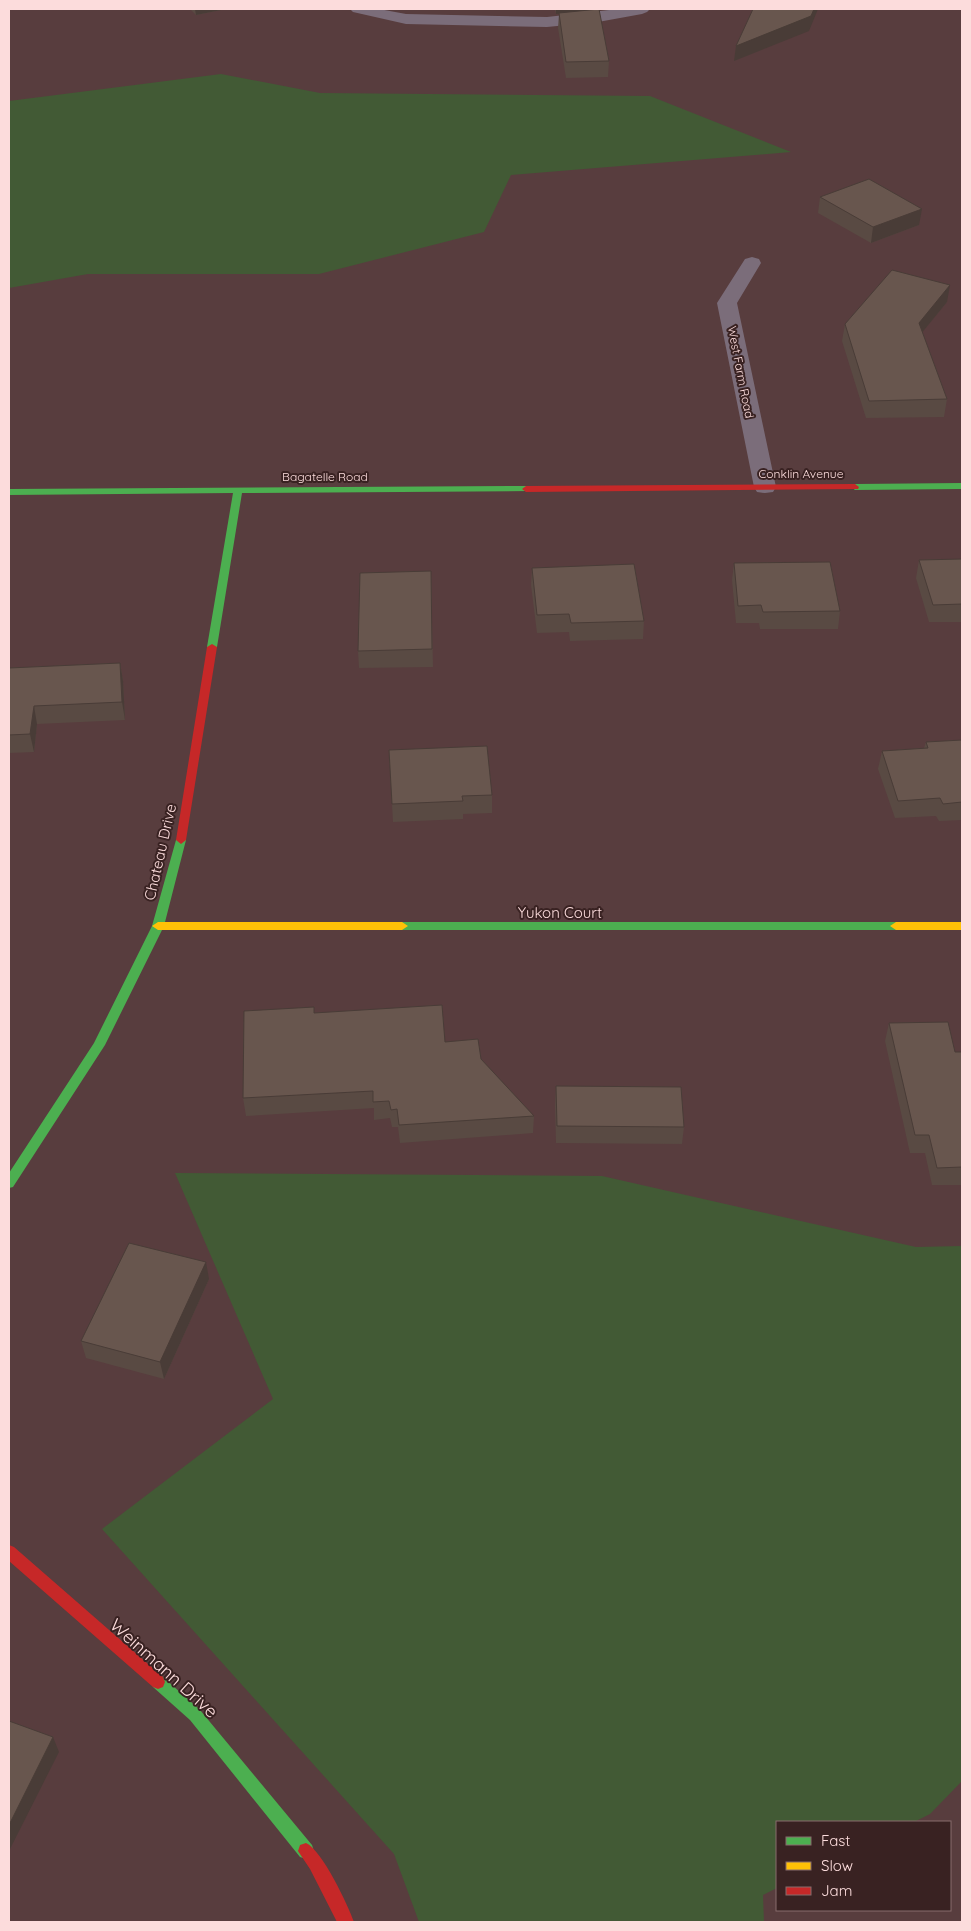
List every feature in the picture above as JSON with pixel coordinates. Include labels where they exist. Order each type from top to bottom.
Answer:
[{"type":"street","points":[[358,9],[406,19],[547,22],[598,17],[642,9]]},
{"type":"street","name":"West Farm Road","points":[[752,263],[727,303],[765,487]]},
{"type":"street","name":"Conklin Avenue","points":[[641,487],[962,486]]},
{"type":"street","name":"Bagatelle Road","points":[[9,492],[641,487]]},
{"type":"street","name":"Chateau Drive","points":[[9,1183],[99,1045],[158,926],[180,845],[238,490]]},
{"type":"street","name":"Yukon Court","points":[[158,926],[962,926]]},
{"type":"street","name":"Weinmann Drive","points":[[9,1552],[195,1715],[316,1863],[346,1922]]},
{"type":"green space","points":[[221,74],[320,93],[650,96],[791,152],[511,175],[484,232],[319,274],[88,274],[9,288],[9,101]]},
{"type":"green space","points":[[175,1173],[602,1176],[916,1247],[962,1246],[962,1781],[930,1814],[916,1821],[776,1821],[776,1888],[763,1895],[764,1922],[419,1922],[394,1854],[102,1529],[273,1399]]},
{"type":"building","points":[[599,9],[609,61],[566,62],[559,13]]},
{"type":"building","points":[[753,9],[814,9],[811,16],[736,46]]},
{"type":"building","points":[[869,179],[922,209],[873,227],[820,197]]},
{"type":"building","points":[[892,270],[950,285],[919,323],[947,399],[869,401],[845,324]]},
{"type":"building","points":[[962,559],[962,604],[933,605],[919,560]]},
{"type":"building","points":[[830,562],[840,611],[763,612],[761,605],[738,606],[734,563]]},
{"type":"building","points":[[634,564],[644,621],[571,623],[569,614],[537,615],[532,568]]},
{"type":"building","points":[[431,571],[432,649],[358,651],[360,573]]},
{"type":"building","points":[[120,663],[122,702],[34,706],[30,734],[9,735],[9,668]]},
{"type":"building","points":[[962,740],[962,802],[943,804],[940,798],[898,801],[882,751],[928,748],[926,742]]},
{"type":"building","points":[[487,746],[492,795],[462,796],[463,801],[392,804],[389,750]]},
{"type":"building","points":[[442,1005],[445,1042],[478,1039],[481,1059],[534,1116],[399,1125],[397,1109],[391,1110],[389,1101],[373,1102],[373,1091],[243,1098],[244,1011],[314,1007],[314,1013]]},
{"type":"building","points":[[948,1022],[955,1052],[962,1052],[962,1167],[937,1168],[929,1135],[915,1135],[889,1023]]},
{"type":"building","points":[[556,1086],[681,1087],[684,1127],[557,1126]]},
{"type":"building","points":[[129,1243],[206,1262],[160,1362],[81,1341]]},
{"type":"building","points":[[9,1721],[53,1737],[9,1825]]},
{"type":"traffic: fast","points":[[855,487],[962,486]]},
{"type":"traffic: fast","points":[[9,492],[526,489]]},
{"type":"traffic: fast","points":[[212,647],[238,490]]},
{"type":"traffic: fast","points":[[9,1183],[99,1045],[158,926],[181,840]]},
{"type":"traffic: fast","points":[[402,926],[896,926]]},
{"type":"traffic: fast","points":[[158,1682],[195,1715],[306,1851]]},
{"type":"traffic: slow","points":[[158,926],[402,926]]},
{"type":"traffic: slow","points":[[896,926],[962,926]]},
{"type":"traffic: jam","points":[[526,489],[855,487]]},
{"type":"traffic: jam","points":[[181,840],[212,647]]},
{"type":"traffic: jam","points":[[9,1552],[158,1682]]},
{"type":"traffic: jam","points":[[306,1851],[316,1863],[346,1922]]}]
